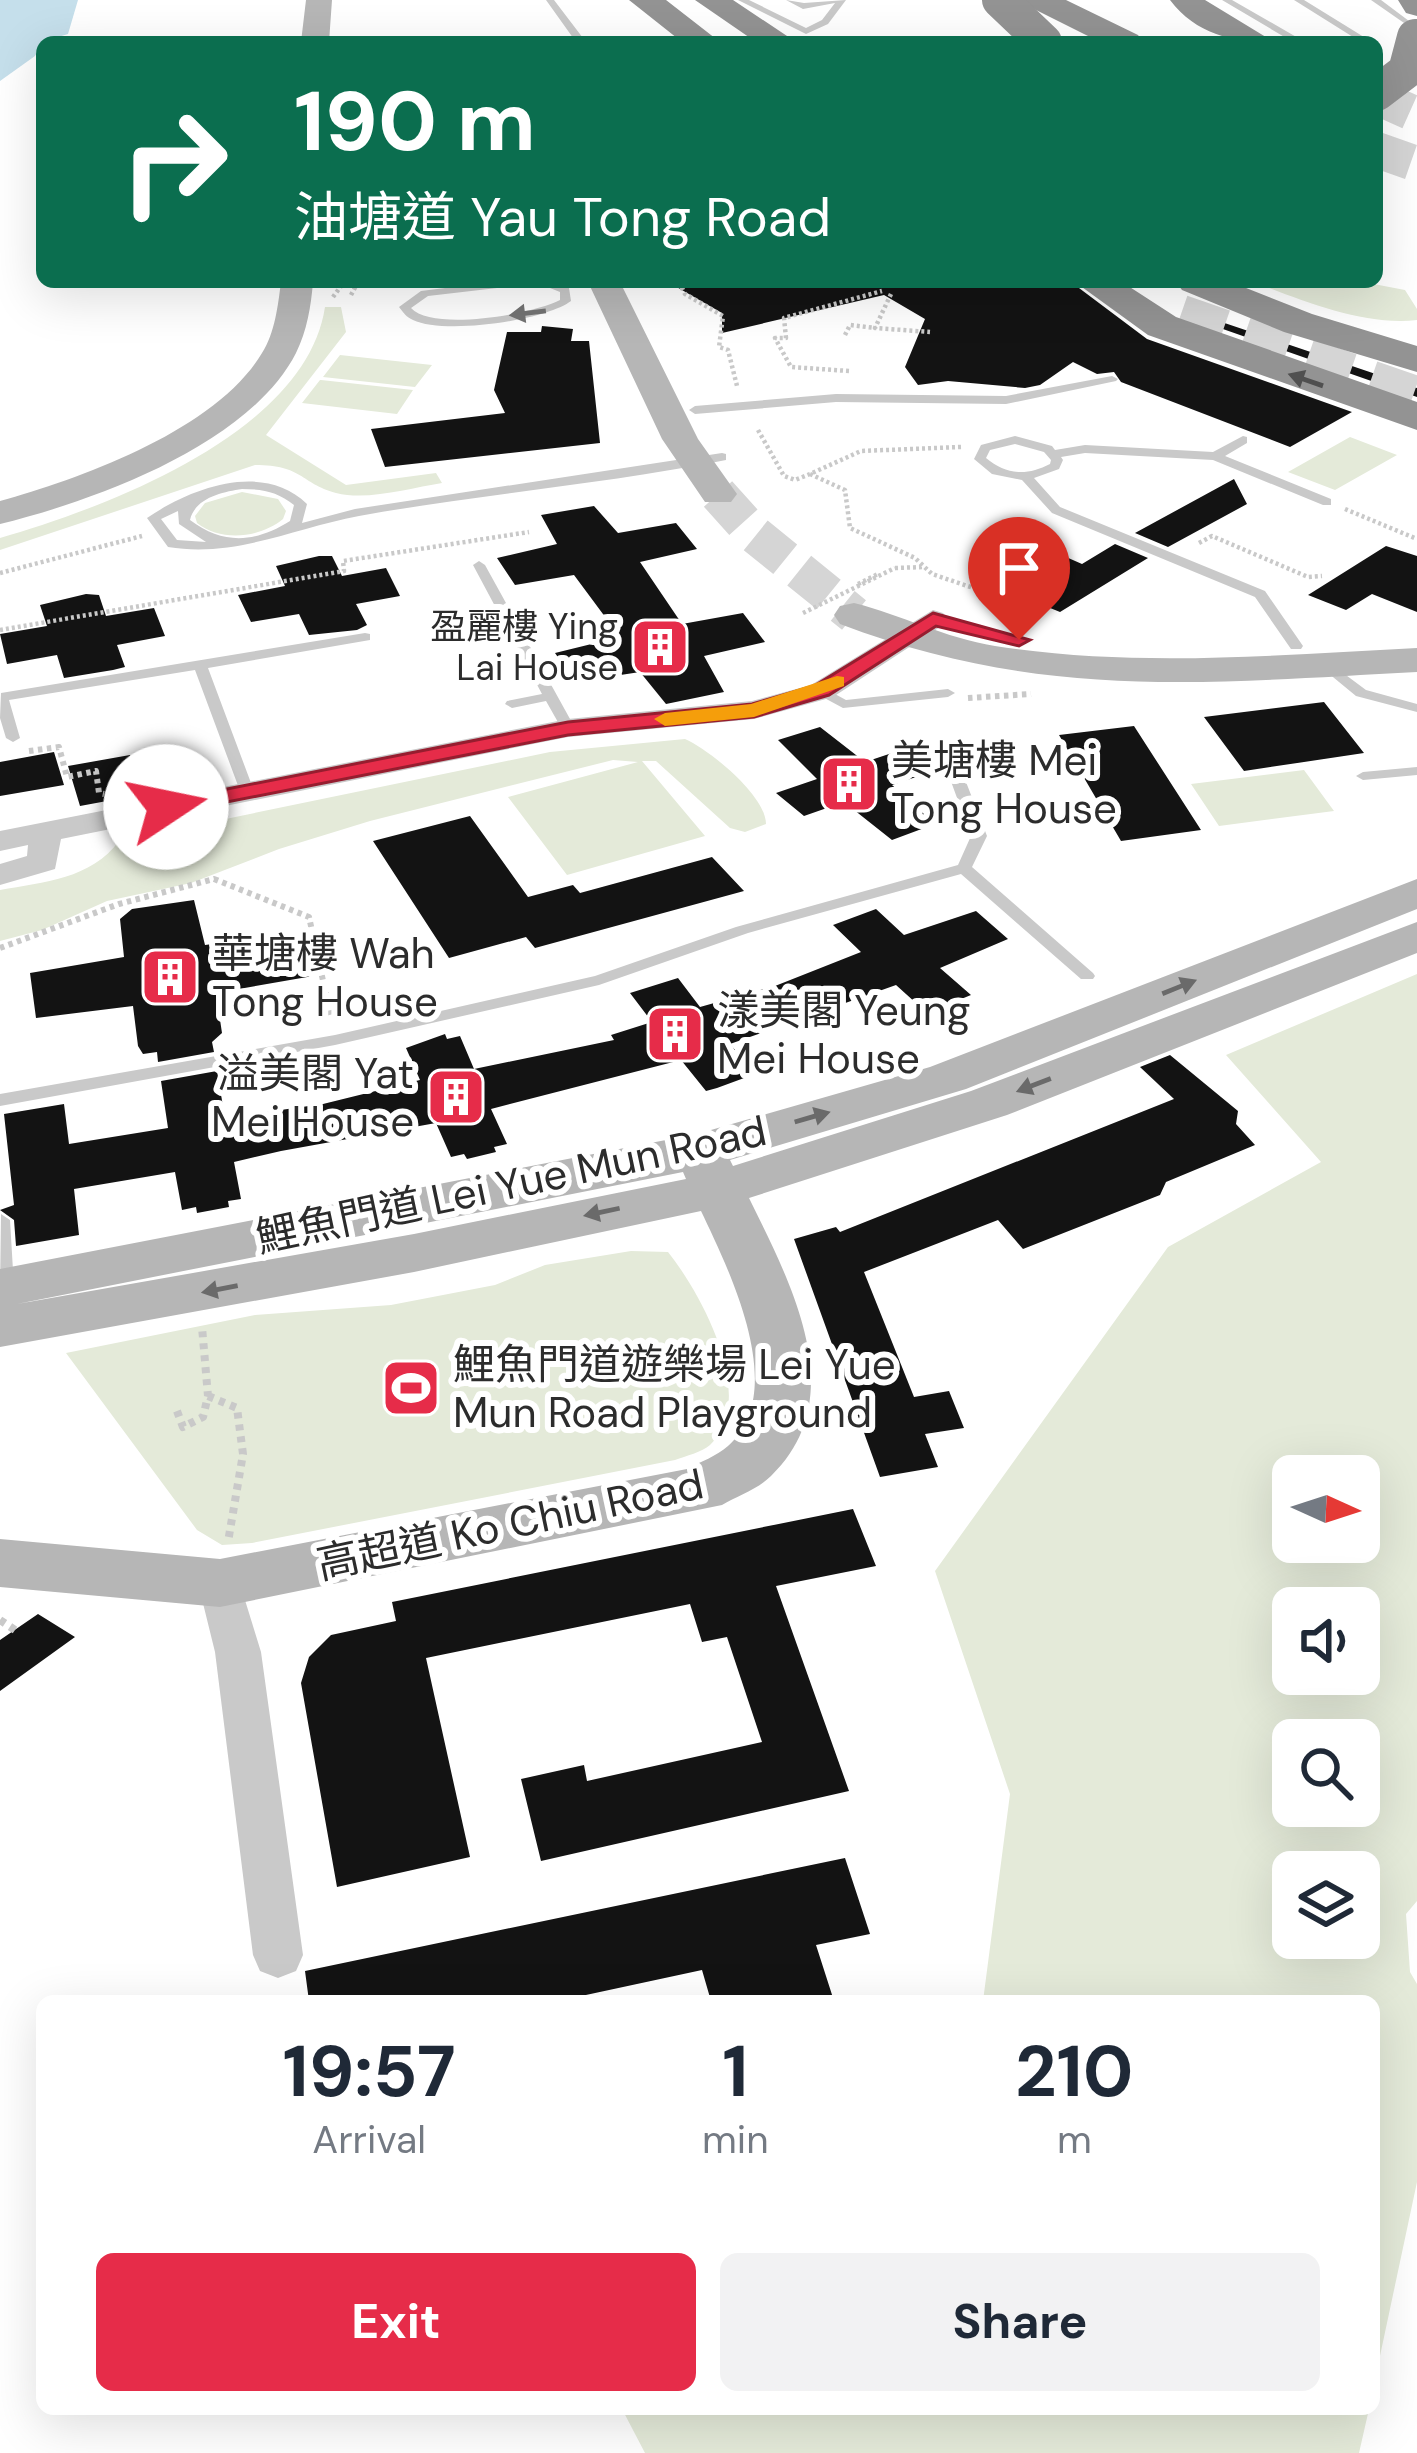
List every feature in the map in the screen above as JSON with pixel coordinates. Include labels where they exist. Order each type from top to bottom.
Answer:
[{"type":"highway","points":[[626,0],[634,27],[642,36]]},
{"type":"highway","points":[[644,0],[695,36]]},
{"type":"highway","points":[[711,0],[790,36]]},
{"type":"highway","points":[[1000,0],[1038,36]]},
{"type":"highway","points":[[1040,0],[1114,36]]},
{"type":"highway","points":[[1206,6],[1248,36]]},
{"type":"highway","points":[[1383,89],[1408,70],[1415,55],[1412,33]]},
{"type":"highway","points":[[1105,288],[1133,310],[1196,341],[1417,417]]},
{"type":"highway","points":[[1127,288],[1298,322],[1417,358]]},
{"type":"highway","points":[[1148,288],[1417,375]]},
{"type":"highway","points":[[1225,288],[1417,348]]},
{"type":"highway","points":[[1354,331],[1417,336]]},
{"type":"main road","points":[[316,36],[319,0]]},
{"type":"main road","points":[[337,36],[339,0]]},
{"type":"main road","points":[[0,513],[44,502],[124,469],[182,438],[243,394],[276,359],[294,310],[296,288]]},
{"type":"main road","points":[[605,288],[695,410],[725,467]]},
{"type":"main road","points":[[605,288],[725,467]]},
{"type":"main road","points":[[875,593],[920,628],[1006,660],[1102,670],[1311,655],[1417,640]]},
{"type":"main road","points":[[1311,655],[1417,660]]},
{"type":"main road","name":"鯉魚門道 Lei Yue Mun Road","points":[[709,1171],[1417,893]]},
{"type":"main road","name":"鯉魚門道 Lei Yue Mun Road","points":[[2,1300],[413,1253],[709,1171],[988,1103],[1417,936]]},
{"type":"main road","name":"高超道 Ko Chiu Road","points":[[0,1563],[223,1567],[701,1489],[726,1480],[769,1441],[778,1426],[786,1367],[746,1249],[709,1171]]},
{"type":"street","points":[[0,841],[568,728],[754,710],[822,691],[920,628]]},
{"type":"street","points":[[0,875],[43,862],[45,831]]},
{"type":"street","points":[[223,1567],[278,1955]]},
{"type":"lane","points":[[550,0],[576,36]]},
{"type":"lane","points":[[742,0],[790,36],[825,22],[841,0]]},
{"type":"lane","points":[[763,0],[783,8],[841,0]]},
{"type":"lane","points":[[790,0],[803,6]]},
{"type":"lane","points":[[1298,0],[1357,36]]},
{"type":"lane","points":[[1375,0],[1412,33]]},
{"type":"lane","points":[[1206,6],[1284,36]]},
{"type":"lane","points":[[469,288],[425,293],[405,307],[413,317],[448,322],[551,310],[566,301],[567,292]]},
{"type":"lane","points":[[556,288],[567,292],[597,288]]},
{"type":"lane","points":[[695,410],[836,398],[1006,400],[1112,379]]},
{"type":"lane","points":[[1016,440],[1039,444],[1054,454],[1057,460],[1048,471],[1025,476],[991,470],[980,453],[993,444],[1016,440]]},
{"type":"lane","points":[[1215,456],[1243,440]]},
{"type":"lane","points":[[1054,454],[1085,449],[1215,456],[1327,502]]},
{"type":"lane","points":[[355,513],[321,512],[264,486],[226,488],[204,495],[158,514],[154,522],[173,544],[238,542],[355,513],[725,467]]},
{"type":"lane","points":[[1025,476],[1056,510],[1260,594],[1311,655],[1361,693],[1417,708]]},
{"type":"lane","points":[[204,495],[185,510],[186,526],[206,538],[238,542]]},
{"type":"lane","points":[[282,532],[296,523],[301,504]]},
{"type":"lane","points":[[479,565],[568,728]]},
{"type":"lane","points":[[15,743],[1,695],[365,637]]},
{"type":"lane","points":[[200,665],[247,791]]},
{"type":"lane","points":[[822,691],[843,704],[948,693]]},
{"type":"lane","points":[[512,704],[551,696]]},
{"type":"lane","points":[[1399,702],[1417,697]]},
{"type":"lane","points":[[0,1100],[335,1040],[578,985],[742,930],[964,868],[979,836],[945,746]]},
{"type":"lane","points":[[1363,776],[1417,771]]},
{"type":"lane","points":[[964,868],[1087,976]]},
{"type":"lane","points":[[1,1220],[2,1300]]},
{"type":"path","points":[[351,295],[355,288]]},
{"type":"path","points":[[682,288],[722,316],[719,347],[728,350],[739,394]]},
{"type":"path","points":[[849,371],[791,368],[775,338],[786,338],[784,318],[882,292]]},
{"type":"path","points":[[875,328],[891,294]]},
{"type":"path","points":[[845,335],[850,325],[930,332]]},
{"type":"path","points":[[725,467],[761,429],[784,476],[795,480],[809,474]]},
{"type":"path","points":[[1327,502],[1417,538]]},
{"type":"path","points":[[0,630],[344,571],[343,561],[529,532]]},
{"type":"path","points":[[0,573],[144,536]]},
{"type":"path","points":[[803,613],[875,593],[926,567]]},
{"type":"path","points":[[967,698],[1052,692]]},
{"type":"path","points":[[15,743],[59,747],[67,777],[96,771],[99,793],[106,795]]},
{"type":"path","points":[[0,948],[63,930],[103,909],[214,879],[309,917],[331,1017]]},
{"type":"path","points":[[177,1412],[183,1426],[203,1417],[208,1396],[203,1329]]},
{"type":"path","points":[[208,1396],[237,1408],[243,1454],[223,1567]]},
{"type":"path","points":[[0,1619],[18,1632]]},
{"type":"green space","points":[[1383,286],[1405,290],[1417,309],[1417,320],[1355,316],[1270,288]]},
{"type":"green space","points":[[325,307],[341,307],[346,332],[266,435],[346,485],[436,473],[442,483],[348,495],[324,489],[283,468],[255,465],[0,550],[0,538],[145,485],[242,427],[281,392],[310,352]]},
{"type":"green space","points":[[340,355],[432,365],[415,387],[323,377]]},
{"type":"green space","points":[[320,380],[413,390],[397,414],[302,403]]},
{"type":"green space","points":[[1350,437],[1397,455],[1335,490],[1288,472]]},
{"type":"green space","points":[[242,492],[278,499],[286,511],[283,519],[240,535],[217,533],[197,523],[195,516],[205,503]]},
{"type":"green space","points":[[685,739],[722,763],[747,788],[766,824],[745,832],[730,828],[656,761],[642,761],[705,836],[567,875],[508,797],[638,762],[613,760],[370,821],[191,883],[107,901],[42,930],[0,941],[0,890],[81,871],[119,841],[550,752]]},
{"type":"green space","points":[[1304,770],[1334,811],[1219,826],[1191,784]]},
{"type":"green space","points":[[1417,974],[1417,1901],[1406,1914],[1410,1972],[1417,1984],[1417,2182],[1380,2356],[1380,1995],[984,1995],[1010,1794],[935,1571],[1168,1247],[1321,1162],[1226,1055]]},
{"type":"green space","name":"鯉魚門道遊樂場 Lei Yue Mun Road Playground","points":[[631,1251],[668,1252],[709,1319],[727,1375],[729,1401],[724,1425],[710,1445],[675,1460],[252,1543],[222,1545],[197,1530],[66,1353],[255,1315],[391,1305],[495,1285],[545,1265]]},
{"type":"green space","points":[[625,2415],[1368,2415],[1359,2453],[645,2453]]},
{"type":"water","points":[[0,0],[78,0],[68,34],[36,36],[35,56],[0,81]]},
{"type":"building","points":[[678,288],[1079,288],[1147,339],[1352,412],[1290,447],[1121,382],[1114,372],[1097,374],[1073,362],[1040,385],[1025,388],[948,381],[918,385],[905,367],[925,319],[884,295],[722,333],[722,313]]},
{"type":"building","points":[[1189,311],[1417,388],[1417,397],[1183,315]]},
{"type":"building","points":[[542,326],[573,329],[571,341],[589,341],[600,443],[385,467],[371,429],[505,413],[494,390],[507,332],[541,332]]},
{"type":"building","points":[[1234,479],[1247,504],[1168,547],[1135,533]]},
{"type":"building","points":[[594,506],[618,533],[676,523],[697,549],[640,562],[682,624],[743,613],[765,642],[704,656],[724,692],[666,704],[640,672],[575,682],[555,653],[620,637],[574,575],[515,585],[497,558],[557,544],[541,515]]},
{"type":"building","points":[[1018,536],[1082,564],[1115,544],[1148,558],[1060,612],[1023,597],[1051,581],[1007,560]]},
{"type":"building","points":[[1386,546],[1417,556],[1417,612],[1372,594],[1346,610],[1308,595]]},
{"type":"building","points":[[332,556],[342,576],[386,568],[400,596],[356,604],[367,625],[357,630],[309,635],[299,614],[251,622],[238,595],[285,586],[276,566]]},
{"type":"building","points":[[99,595],[106,616],[154,608],[165,636],[117,645],[125,667],[113,670],[64,678],[57,655],[7,664],[0,634],[47,626],[40,605]]},
{"type":"building","points":[[1324,702],[1364,753],[1244,771],[1204,717]]},
{"type":"building","points":[[1134,726],[1201,830],[1121,841],[1059,735]]},
{"type":"building","name":"美塘樓 Mei Tong House","points":[[820,727],[865,762],[904,749],[931,772],[892,785],[935,824],[892,840],[844,802],[804,816],[776,793],[817,779],[778,740]]},
{"type":"building","points":[[54,752],[64,785],[0,796],[0,762]]},
{"type":"building","points":[[130,755],[136,776],[107,801],[80,806],[68,766]]},
{"type":"building","points":[[470,816],[528,897],[573,885],[580,893],[712,857],[744,891],[535,948],[526,937],[449,958],[373,841]]},
{"type":"building","name":"華塘樓 Wah Tong House","points":[[194,900],[205,945],[302,932],[313,976],[216,993],[222,1033],[212,1042],[214,1052],[158,1062],[157,1052],[143,1054],[138,1046],[133,1006],[36,1018],[30,973],[124,957],[120,919],[132,909]]},
{"type":"building","points":[[876,909],[904,935],[976,911],[1008,939],[940,968],[971,995],[927,1013],[896,985],[730,1044],[755,1074],[717,1088],[706,1091],[681,1060],[491,1109],[507,1144],[494,1147],[496,1152],[467,1159],[464,1154],[451,1157],[436,1123],[281,1151],[234,1162],[241,1199],[228,1201],[229,1207],[197,1213],[196,1207],[182,1210],[175,1172],[74,1189],[79,1235],[16,1246],[14,1220],[0,1210],[14,1205],[4,1114],[64,1104],[69,1144],[168,1128],[161,1081],[217,1071],[225,1118],[323,1104],[420,1080],[406,1048],[445,1034],[447,1039],[460,1036],[474,1069],[614,1040],[611,1035],[652,1022],[630,993],[678,978],[700,1007],[775,986],[861,952],[833,925]]},
{"type":"building","points":[[1170,1055],[1238,1111],[1236,1124],[1255,1145],[1166,1182],[1160,1195],[1023,1249],[998,1220],[864,1272],[914,1397],[949,1391],[964,1428],[925,1434],[938,1467],[880,1477],[794,1239],[836,1227],[840,1232],[1174,1099],[1140,1067]]},
{"type":"building","points":[[853,1509],[876,1566],[776,1586],[849,1791],[541,1861],[521,1779],[584,1765],[587,1781],[762,1742],[727,1637],[702,1642],[690,1604],[426,1658],[470,1857],[337,1887],[301,1683],[309,1657],[331,1635],[396,1621],[392,1602]]},
{"type":"building","points":[[38,1614],[75,1637],[0,1691],[0,1640]]},
{"type":"building","points":[[845,1858],[870,1934],[816,1945],[832,1995],[709,1995],[702,1970],[586,1995],[308,1995],[305,1971]]},
{"type":"tunnel","points":[[1383,100],[1417,115]]},
{"type":"tunnel","points":[[1383,152],[1417,164]]},
{"type":"tunnel","points":[[1180,317],[1417,399]]},
{"type":"tunnel","points":[[718,494],[754,534],[854,615]]},
{"type":"slow traffic","points":[[665,719],[754,710],[822,691],[837,682]]},
{"type":"place","name":"盈麗樓 Ying Lai House","points":[[660,647]]},
{"type":"place","name":"美塘樓 Mei Tong House","points":[[849,784]]},
{"type":"place","name":"華塘樓 Wah Tong House","points":[[170,977]]},
{"type":"place","name":"漾美閣 Yeung Mei House","points":[[675,1034]]},
{"type":"place","name":"溢美閣 Yat Mei House","points":[[456,1097]]},
{"type":"place","name":"鯉魚門道遊樂場 Lei Yue Mun Road Playground","points":[[411,1388]]},
{"type":"route","points":[[166,807],[568,728],[754,710],[822,691],[933,619],[1019,640]]}]
